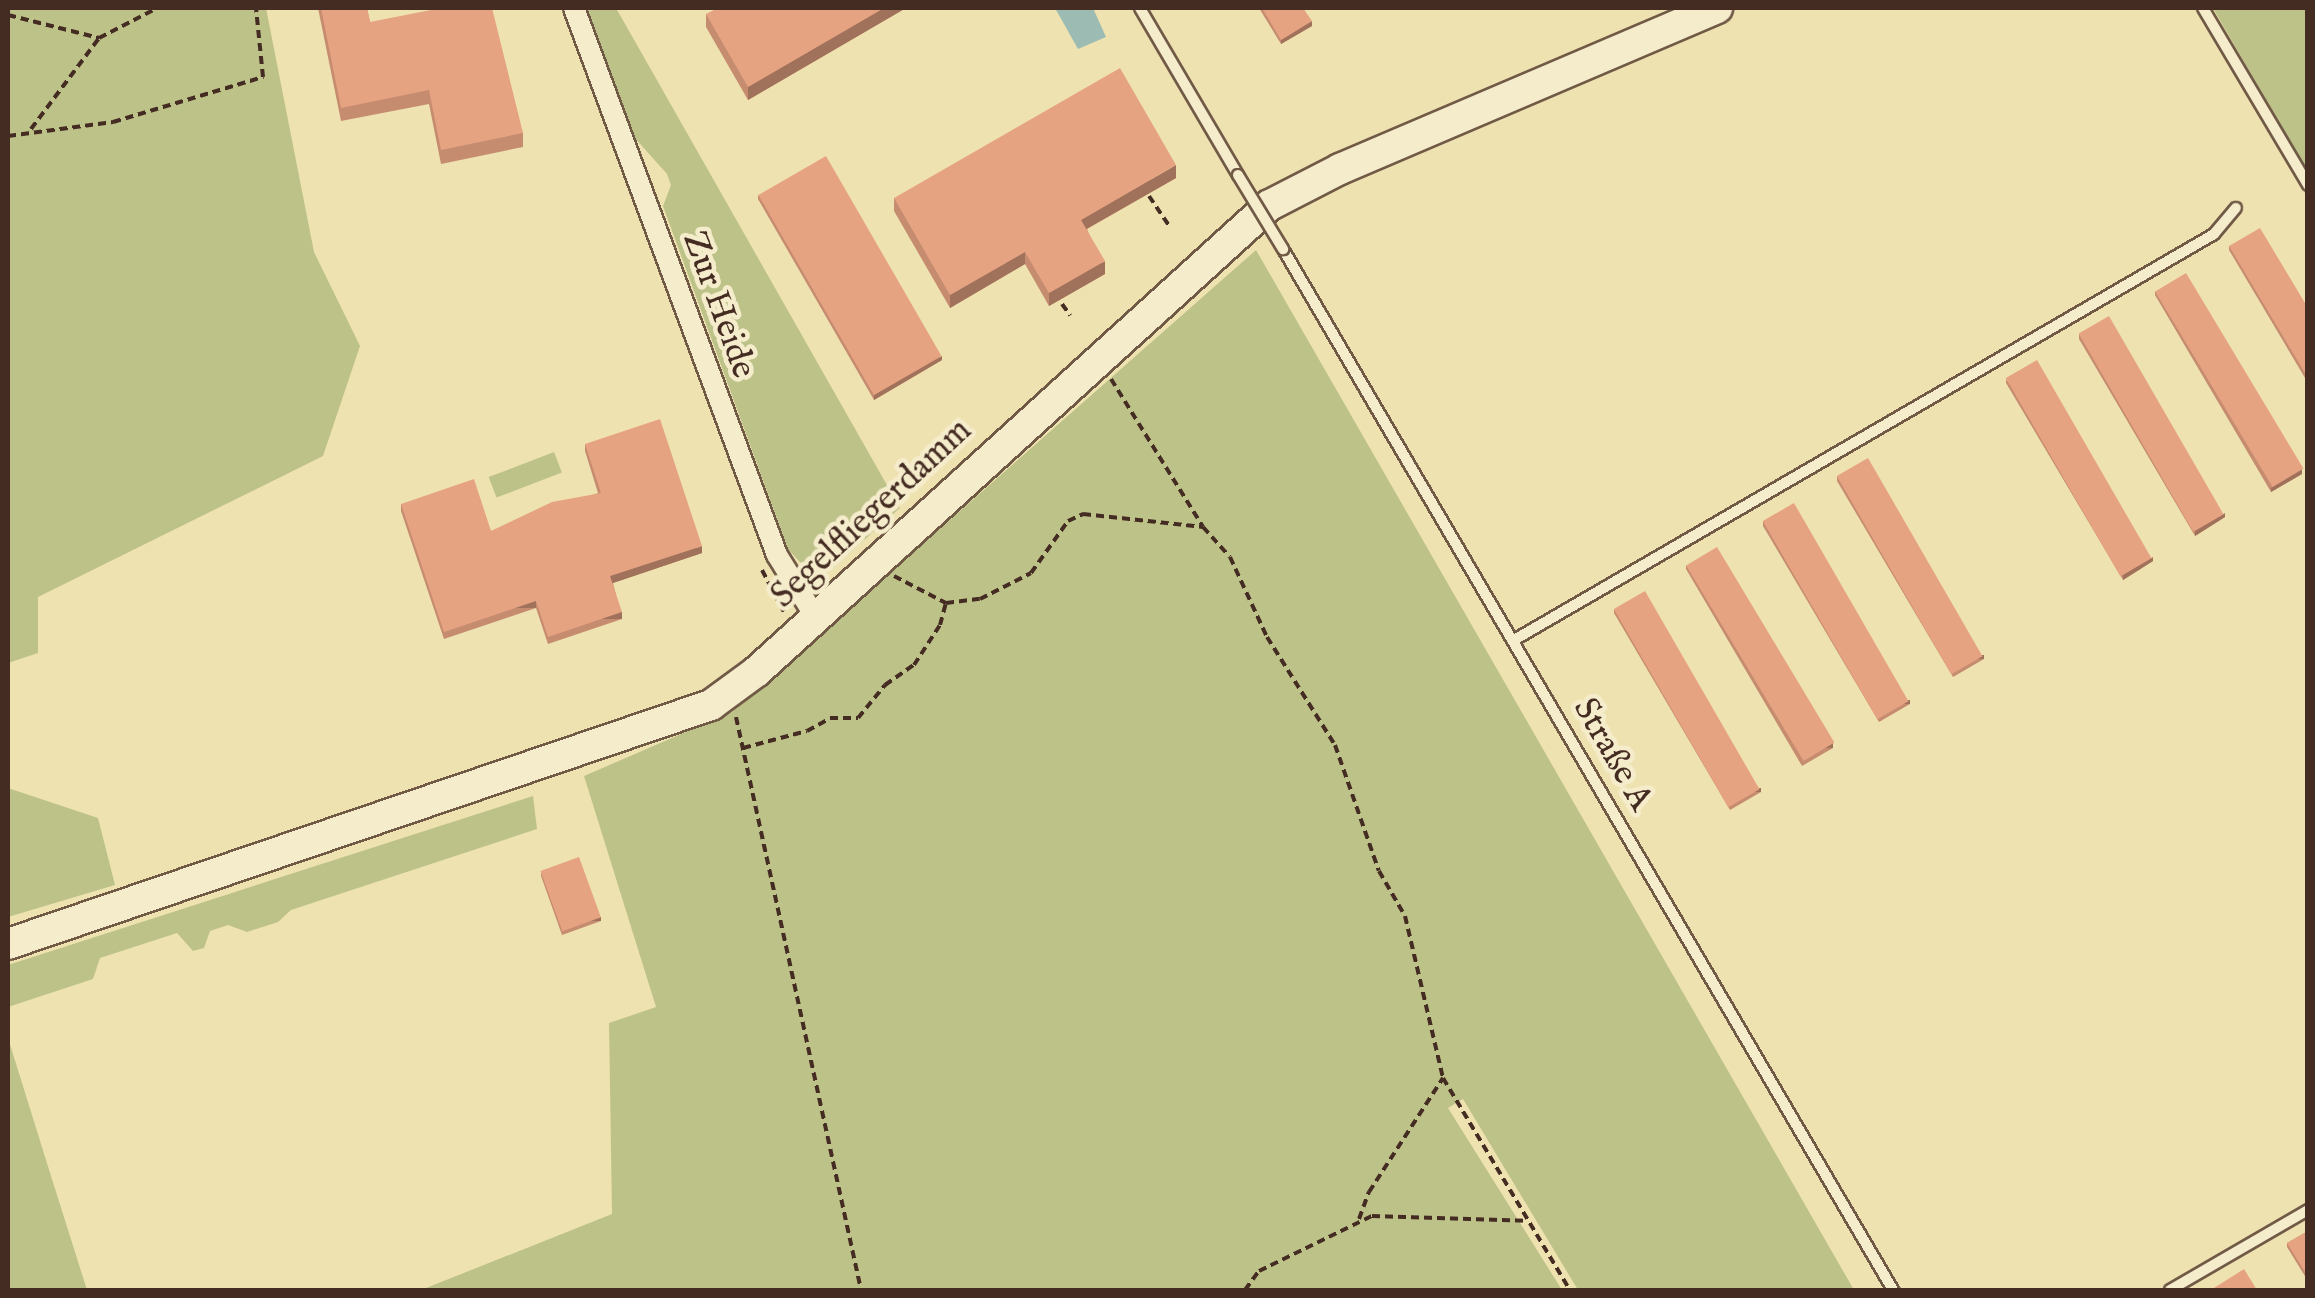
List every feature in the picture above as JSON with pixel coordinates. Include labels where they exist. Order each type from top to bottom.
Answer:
[{"type":"street","name":"Zur Heide","points":[[574,8],[777,555],[816,618]]},
{"type":"street","name":"Segelfliegerdamm","points":[[8,944],[682,717],[756,672],[1098,358],[1284,196],[1717,8]]},
{"type":"lane","name":"Straße A","points":[[1140,8],[1893,1290]]},
{"type":"lane","points":[[2203,8],[2308,185]]},
{"type":"lane","points":[[1514,640],[2214,234],[2236,208]]},
{"type":"lane","points":[[2170,1290],[2308,1210]]},
{"type":"path","points":[[31,129],[100,38],[158,8]]},
{"type":"path","points":[[8,136],[31,129],[113,122],[262,78],[256,8]]},
{"type":"path","points":[[8,16],[100,38]]},
{"type":"path","points":[[1149,196],[1170,227]]},
{"type":"path","points":[[1062,304],[1070,316]]},
{"type":"path","points":[[1098,358],[1203,527],[1230,558],[1267,637],[1334,745],[1379,871],[1405,916],[1444,1078],[1570,1290]]},
{"type":"path","points":[[870,567],[946,603],[1002,592],[1031,574],[1068,522],[1083,514],[1203,527]]},
{"type":"path","points":[[759,562],[784,622]]},
{"type":"path","points":[[742,749],[807,731],[830,718],[858,718],[885,686],[914,665],[946,603]]},
{"type":"path","points":[[756,672],[736,714],[860,1290]]},
{"type":"path","points":[[1358,1222],[1368,1192],[1444,1078]]},
{"type":"path","points":[[1245,1290],[1259,1271],[1372,1216],[1527,1221]]},
{"type":"green space","points":[[8,8],[266,8],[314,252],[360,346],[323,456],[38,597],[38,653],[8,663]]},
{"type":"green space","points":[[586,8],[616,8],[900,508],[825,575],[810,573],[788,549],[663,206],[671,185],[667,174],[634,137]]},
{"type":"green space","points":[[2213,8],[2307,8],[2307,172]]},
{"type":"green space","points":[[1256,250],[1854,1290],[1578,1290],[1463,1099],[1448,1108],[1562,1290],[421,1290],[612,1214],[609,1023],[656,1007],[584,776],[732,712]]},
{"type":"green space","points":[[554,452],[562,473],[497,498],[489,477]]},
{"type":"green space","points":[[8,788],[98,818],[115,885],[8,917]]},
{"type":"green space","points":[[533,796],[537,829],[291,910],[278,922],[247,932],[228,925],[210,931],[204,948],[193,951],[177,933],[100,958],[93,979],[8,1007],[8,965]]},
{"type":"green space","points":[[8,1038],[51,1176],[87,1290],[8,1290]]},
{"type":"water","points":[[1055,8],[1093,8],[1106,37],[1078,49]]},
{"type":"building","points":[[321,8],[367,8],[370,22],[441,8],[492,8],[523,133],[441,150],[429,90],[341,108]]},
{"type":"building","points":[[718,8],[884,8],[748,87],[706,14]]},
{"type":"building","points":[[1262,8],[1303,8],[1312,21],[1281,40]]},
{"type":"building","points":[[1120,68],[1176,165],[1081,220],[1105,261],[1049,293],[1025,252],[950,295],[894,198]]},
{"type":"building","points":[[826,156],[942,356],[874,395],[758,195]]},
{"type":"building","points":[[2260,228],[2308,308],[2308,378],[2229,246]]},
{"type":"building","points":[[2186,273],[2303,468],[2273,487],[2155,292]]},
{"type":"building","points":[[2109,316],[2224,514],[2193,532],[2079,334]]},
{"type":"building","points":[[2037,360],[2152,558],[2120,576],[2006,378]]},
{"type":"building","points":[[660,419],[702,546],[610,576],[622,612],[548,637],[536,601],[444,632],[401,504],[474,479],[491,531],[552,502],[601,493],[585,444]]},
{"type":"building","points":[[1868,458],[1982,656],[1951,674],[1837,476]]},
{"type":"building","points":[[1794,503],[1908,701],[1877,719],[1763,521]]},
{"type":"building","points":[[1717,547],[1834,742],[1804,761],[1686,566]]},
{"type":"building","points":[[1645,591],[1760,789],[1728,807],[1614,609]]},
{"type":"building","points":[[579,857],[601,917],[562,931],[540,871]]},
{"type":"building","points":[[2308,1231],[2308,1277],[2287,1243]]},
{"type":"building","points":[[2244,1269],[2257,1290],[2215,1290],[2214,1288]]}]
